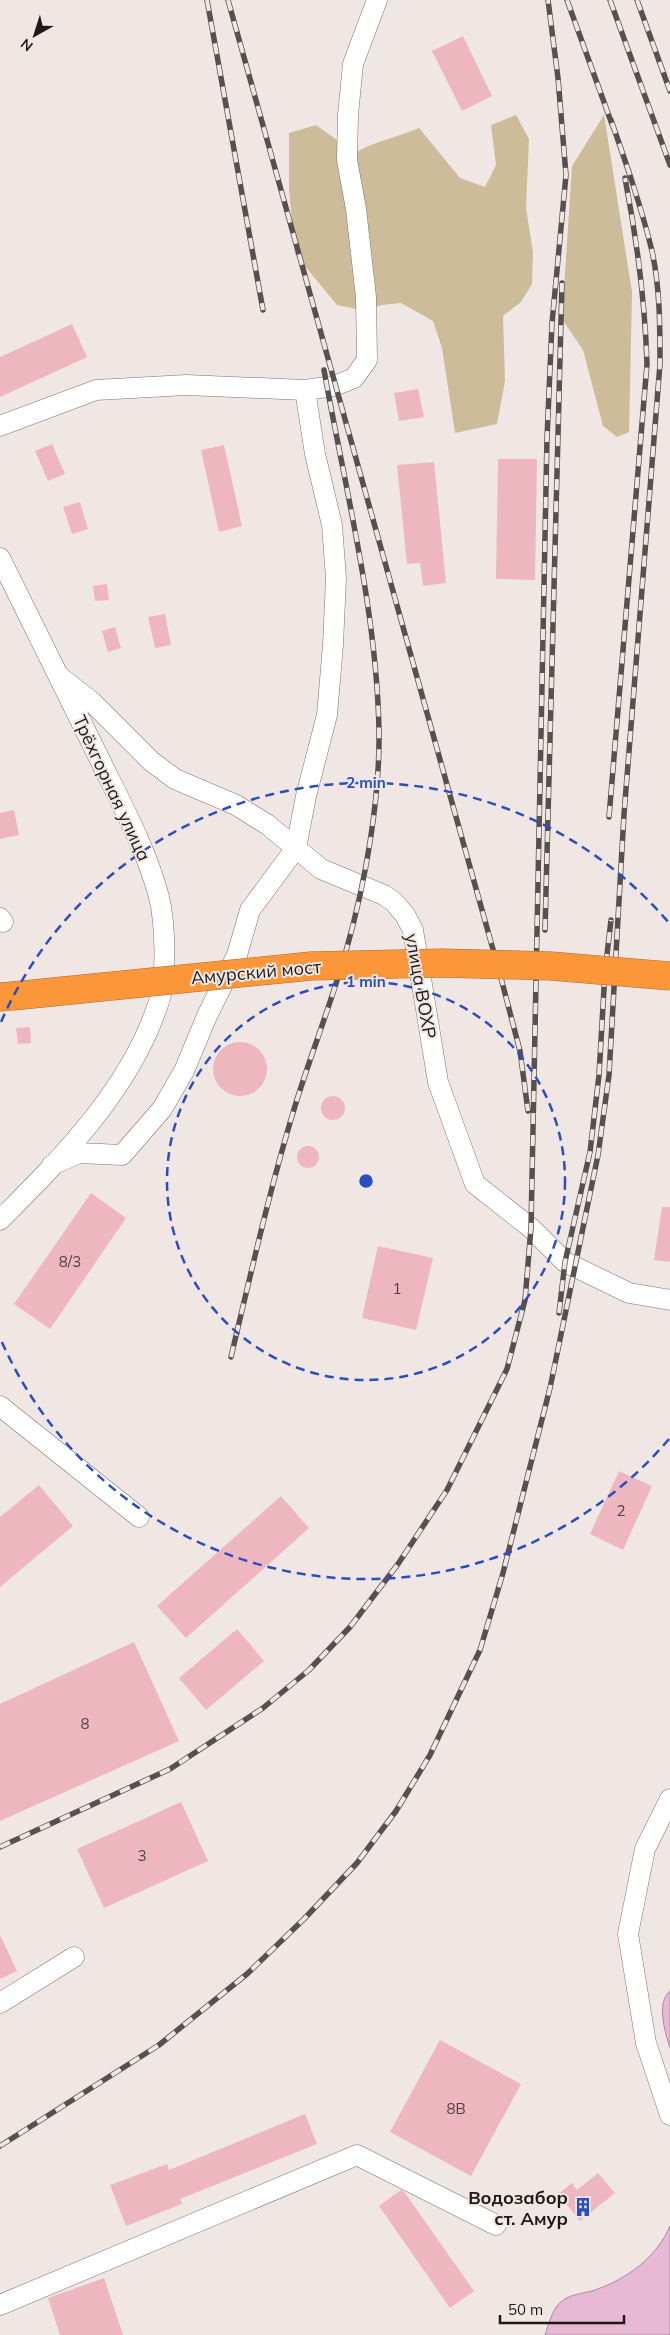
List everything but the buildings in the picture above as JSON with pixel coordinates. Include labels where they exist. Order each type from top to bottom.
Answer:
[{"type":"highway","name":"Амурский мост","points":[[12,996],[311,966],[442,963],[531,966],[670,976]]},
{"type":"street","points":[[0,426],[96,390],[186,385],[305,390],[334,386],[354,378],[367,360],[366,296],[356,209],[347,160],[348,115],[354,64],[377,0]]},
{"type":"street","points":[[52,1165],[79,1153],[122,1155],[162,1109],[184,1071],[207,1016],[237,955],[250,910],[296,848],[306,796],[327,715],[336,578],[332,525],[315,454],[305,390]]},
{"type":"street","name":"Трёхгорная улица","points":[[0,558],[137,836],[159,898],[164,952],[161,996],[146,1036],[121,1083],[73,1142],[3,1217]]},
{"type":"street","name":"улица ВОХР","points":[[60,677],[92,702],[151,761],[175,779],[236,805],[268,825],[321,869],[394,902],[405,915],[413,930],[438,1082],[475,1184],[531,1228],[565,1262],[629,1293],[670,1300]]},
{"type":"street","points":[[0,1234],[3,1217]]},
{"type":"street","points":[[0,1406],[139,1517]]},
{"type":"street","points":[[670,1799],[644,1850],[628,1934],[646,2043],[670,2115]]},
{"type":"street","points":[[0,2002],[74,1958]]},
{"type":"street","points":[[0,2305],[357,2155],[496,2225]]},
{"type":"shaded area","points":[[516,115],[529,139],[526,208],[533,252],[532,284],[521,302],[503,316],[505,381],[497,424],[455,433],[442,348],[433,321],[401,303],[381,305],[365,311],[337,305],[295,254],[289,189],[289,133],[316,125],[355,153],[370,145],[419,128],[460,178],[485,187],[496,165],[491,125]]},
{"type":"shaded area","points":[[604,115],[632,292],[629,432],[617,437],[603,426],[583,350],[562,319],[572,166]]},
{"type":"shaded area","points":[[670,1991],[670,2048],[664,2026],[663,2003]]},
{"type":"shaded area","points":[[670,2226],[670,2335],[545,2335],[553,2313],[561,2302],[574,2295],[595,2290],[618,2280],[640,2266],[657,2248]]},
{"type":"railway","points":[[207,0],[263,310]]},
{"type":"railway","points":[[228,0],[501,978],[520,1051],[528,1111]]},
{"type":"railway","points":[[0,1847],[170,1769],[263,1708],[309,1670],[350,1627],[398,1564],[447,1490],[507,1369],[525,1300],[531,1228],[547,438],[552,323],[566,175],[558,78],[548,0]]},
{"type":"railway","points":[[567,0],[613,127]]},
{"type":"railway","points":[[610,0],[670,165]]},
{"type":"railway","points":[[637,0],[670,91]]},
{"type":"railway","points":[[0,2146],[159,2045],[247,1974],[304,1919],[357,1863],[396,1811],[430,1755],[480,1650],[503,1573],[550,1388],[598,1155],[609,1075],[624,814],[660,364],[660,321],[655,265],[628,168],[611,120]]},
{"type":"railway","points":[[609,817],[647,364],[640,271],[625,178]]},
{"type":"railway","points":[[545,930],[562,283]]},
{"type":"railway","points":[[231,1357],[277,1168],[353,925],[370,842],[377,785],[379,731],[373,641],[359,550],[324,370]]},
{"type":"railway","points":[[559,1313],[565,1262],[590,1152],[599,1075],[605,972],[611,920]]},
{"type":"place","name":"Водозабор ст. Амур","points":[[583,2207]]}]
